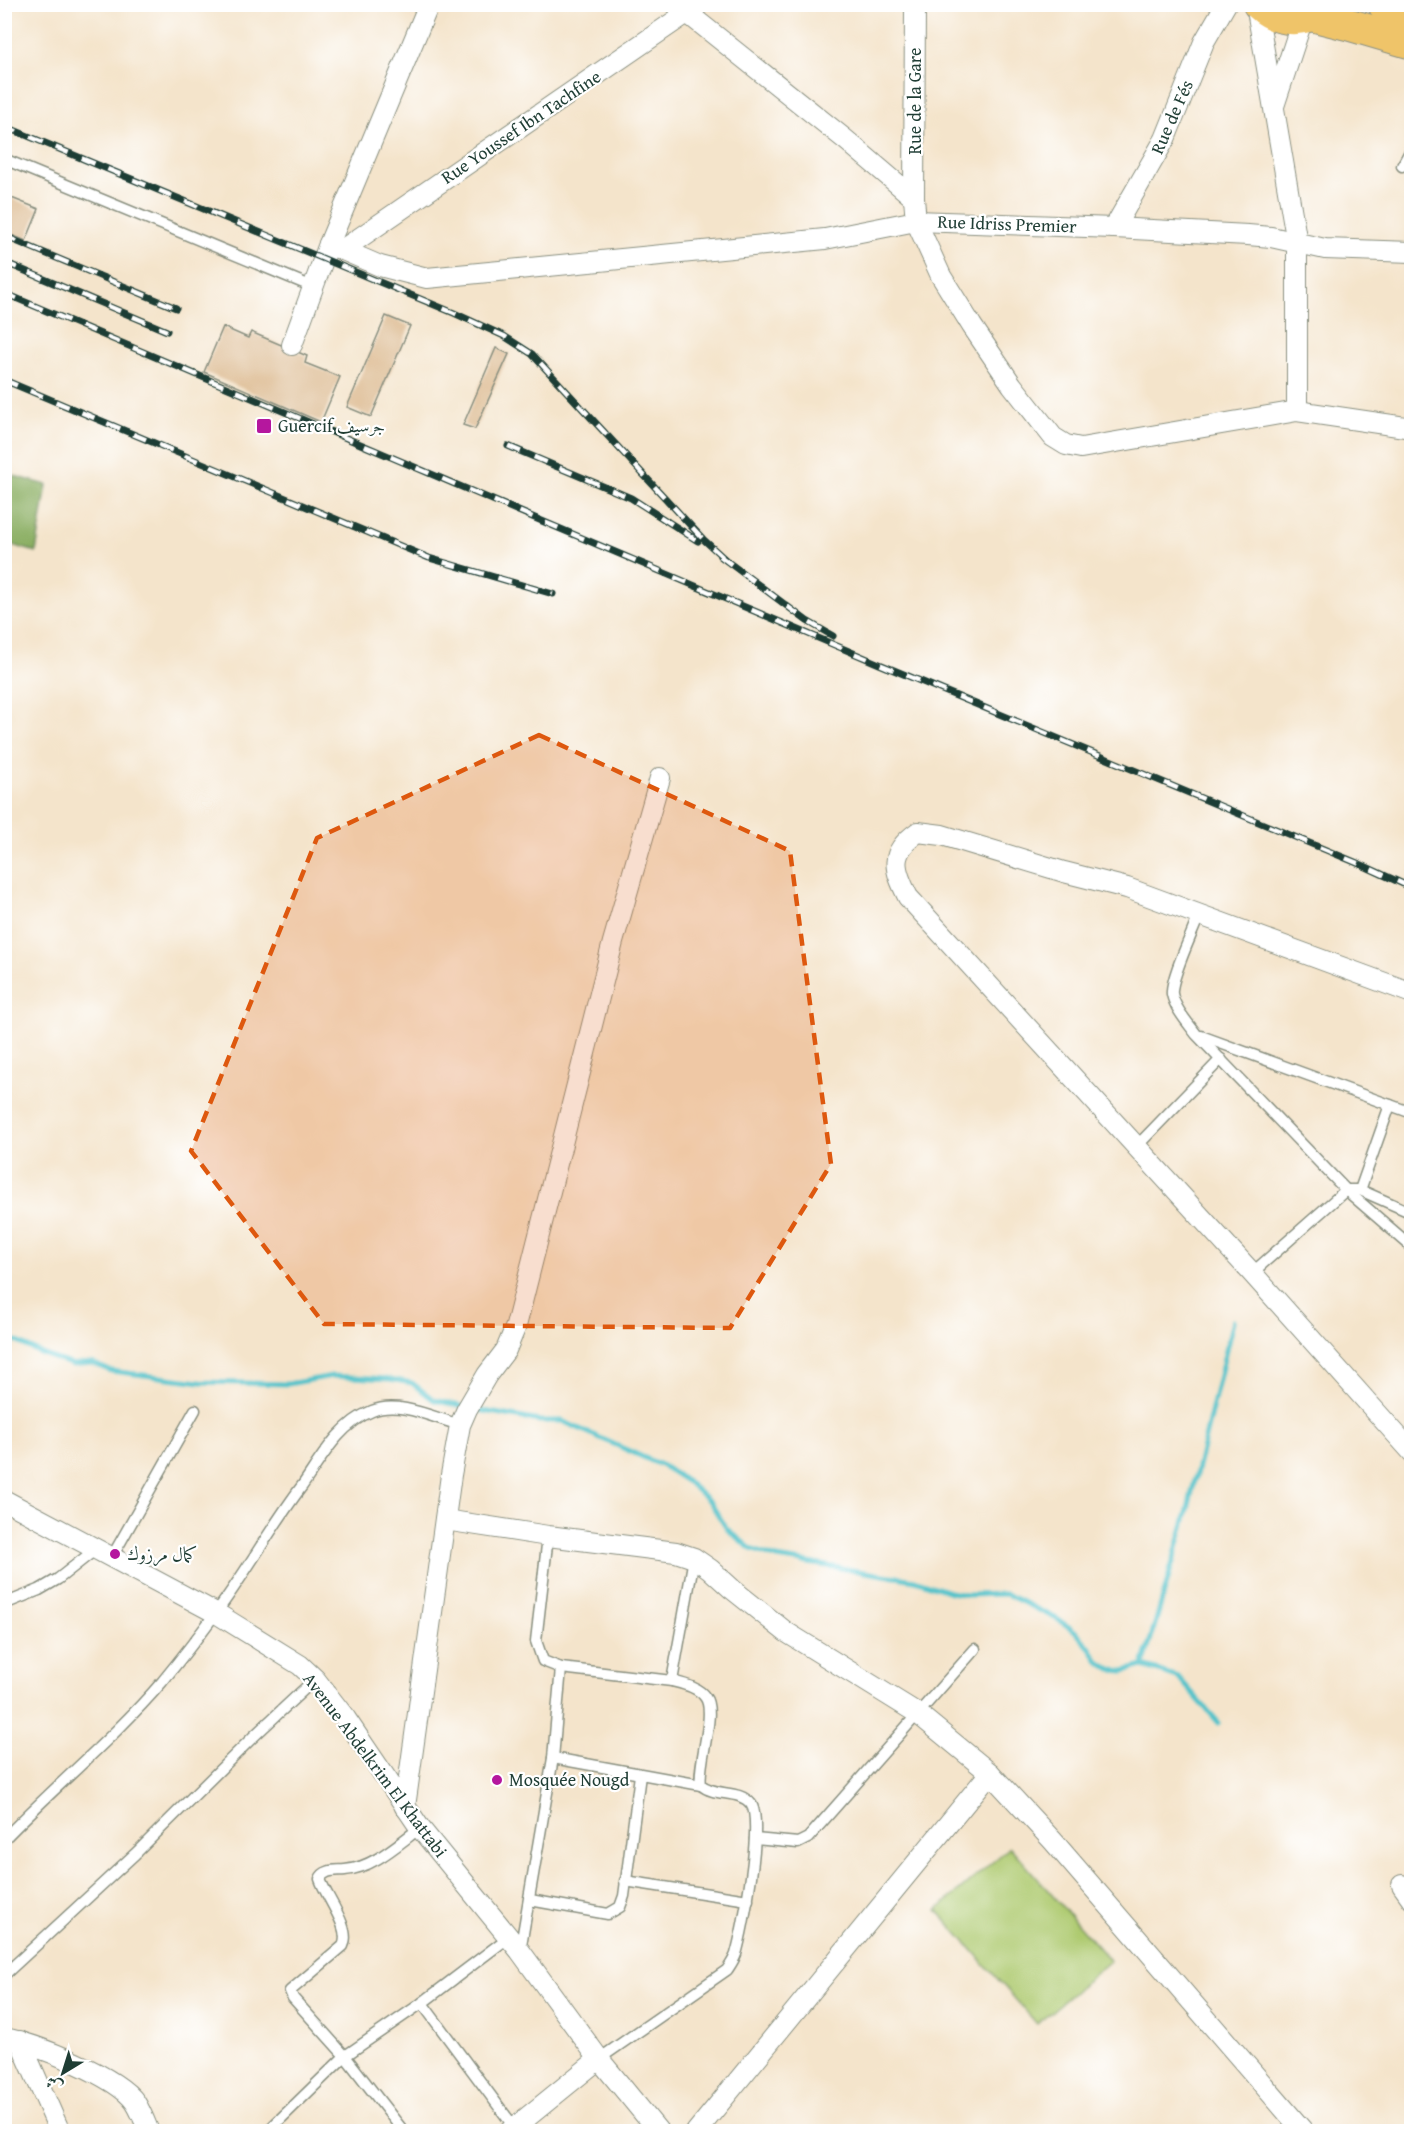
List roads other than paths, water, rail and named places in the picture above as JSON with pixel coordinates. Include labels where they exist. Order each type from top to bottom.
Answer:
[{"type":"main road","points":[[1258,4],[1275,15],[1287,18],[1314,13],[1412,43]]},
{"type":"main road","points":[[1384,4],[1412,29]]},
{"type":"street","points":[[291,345],[313,287],[336,247],[429,4]]},
{"type":"street","name":"Rue de la Gare","points":[[914,198],[915,4]]},
{"type":"street","name":"Rue de Fés","points":[[1114,228],[1165,139],[1204,42],[1226,4]]},
{"type":"street","points":[[1258,4],[1273,108],[1297,243],[1297,411]]},
{"type":"street","name":"Rue Youssef Ibn Tachfine","points":[[336,247],[688,7]]},
{"type":"street","name":"Rue Idriss Premier","points":[[688,7],[914,198],[916,221],[1248,235],[1325,249],[1412,252]]},
{"type":"street","points":[[1273,108],[1314,13]]},
{"type":"street","points":[[336,247],[380,266],[427,278],[825,239],[916,221],[941,276],[972,326],[1012,385],[1053,437],[1066,445],[1081,448],[1297,411],[1412,428]]},
{"type":"street","points":[[405,1807],[460,1425],[474,1396],[506,1350],[516,1326],[613,942],[660,778]]},
{"type":"street","points":[[1412,993],[1127,888],[942,835],[918,832],[906,840],[898,854],[896,872],[908,897],[1252,1273],[1412,1452]]},
{"type":"street","name":"Avenue Abdelkrim El Khattabi","points":[[4,1500],[216,1613],[282,1653],[315,1679],[346,1719],[420,1828],[515,1944],[600,2058],[659,2132]]},
{"type":"street","points":[[445,1520],[676,1552],[694,1558],[786,1632],[917,1713],[990,1773],[1053,1841],[1304,2132]]},
{"type":"street","points":[[696,2132],[990,1773]]},
{"type":"street","points":[[12,2039],[60,2132]]},
{"type":"street","points":[[12,2039],[105,2077],[135,2102],[149,2132]]},
{"type":"street","points":[[512,2129],[600,2058]]},
{"type":"lane","points":[[1402,166],[1412,148]]},
{"type":"lane","points":[[4,159],[313,287]]},
{"type":"lane","points":[[1199,915],[1173,981],[1172,994],[1177,1008],[1196,1034],[1346,1190],[1412,1247]]},
{"type":"lane","points":[[1196,1034],[1412,1113]]},
{"type":"lane","points":[[1136,1147],[1221,1059]]},
{"type":"lane","points":[[1360,1190],[1390,1105]]},
{"type":"lane","points":[[1252,1273],[1346,1190],[1360,1190],[1412,1213]]},
{"type":"lane","points":[[4,1839],[127,1720],[162,1682],[216,1613],[276,1520],[327,1450],[349,1425],[372,1411],[387,1408],[423,1414],[460,1425]]},
{"type":"lane","points":[[4,1604],[39,1590],[104,1553],[195,1410]]},
{"type":"lane","points":[[548,1536],[536,1641],[543,1661],[561,1668],[672,1681],[699,1691],[706,1698],[709,1707],[701,1785]]},
{"type":"lane","points":[[672,1681],[694,1558]]},
{"type":"lane","points":[[755,1839],[798,1843],[808,1838],[975,1649]]},
{"type":"lane","points":[[267,2132],[345,2056],[422,2003],[515,1944],[530,1900],[553,1758],[561,1668]]},
{"type":"lane","points":[[4,1975],[135,1854],[315,1679]]},
{"type":"lane","points":[[553,1758],[701,1785],[713,1791],[737,1795],[751,1803],[754,1809],[755,1839],[748,1900],[736,1955],[727,1970],[600,2058]]},
{"type":"lane","points":[[530,1900],[608,1914],[620,1907],[640,1775]]},
{"type":"lane","points":[[404,2132],[345,2056],[290,1994],[294,1987],[344,1946],[347,1939],[344,1926],[324,1892],[320,1877],[327,1872],[354,1869],[381,1856],[420,1828]]},
{"type":"lane","points":[[625,1881],[748,1900]]},
{"type":"lane","points":[[422,2003],[512,2129]]},
{"type":"waterway","points":[[1143,1666],[1187,1513],[1233,1321]]},
{"type":"waterway","points":[[4,1335],[42,1354],[73,1365],[91,1363],[111,1371],[201,1382],[288,1384],[332,1376],[390,1379],[412,1383],[434,1400],[464,1407]]},
{"type":"waterway","points":[[473,1409],[540,1421],[562,1421],[663,1466],[689,1483],[710,1502],[727,1529],[751,1549],[777,1558],[915,1580],[950,1592],[967,1595],[1006,1594],[1057,1619],[1075,1631],[1098,1661],[1111,1670],[1124,1671],[1143,1666],[1178,1677],[1219,1723]]},
{"type":"railway","points":[[4,126],[454,313],[504,336],[532,354],[703,539],[726,560]]},
{"type":"railway","points":[[4,236],[176,308]]},
{"type":"railway","points":[[4,262],[167,331]]},
{"type":"railway","points":[[4,293],[1412,888]]},
{"type":"railway","points":[[4,380],[429,558],[553,594]]},
{"type":"railway","points":[[508,446],[631,498],[698,541]]},
{"type":"railway","points":[[720,556],[807,621],[833,636]]},
{"type":"place","name":"Guercif جرسيف","points":[[264,426]]},
{"type":"place","name":"كمال مرزوك","points":[[115,1554]]},
{"type":"place","name":"Mosquée Nougd","points":[[497,1780]]}]
